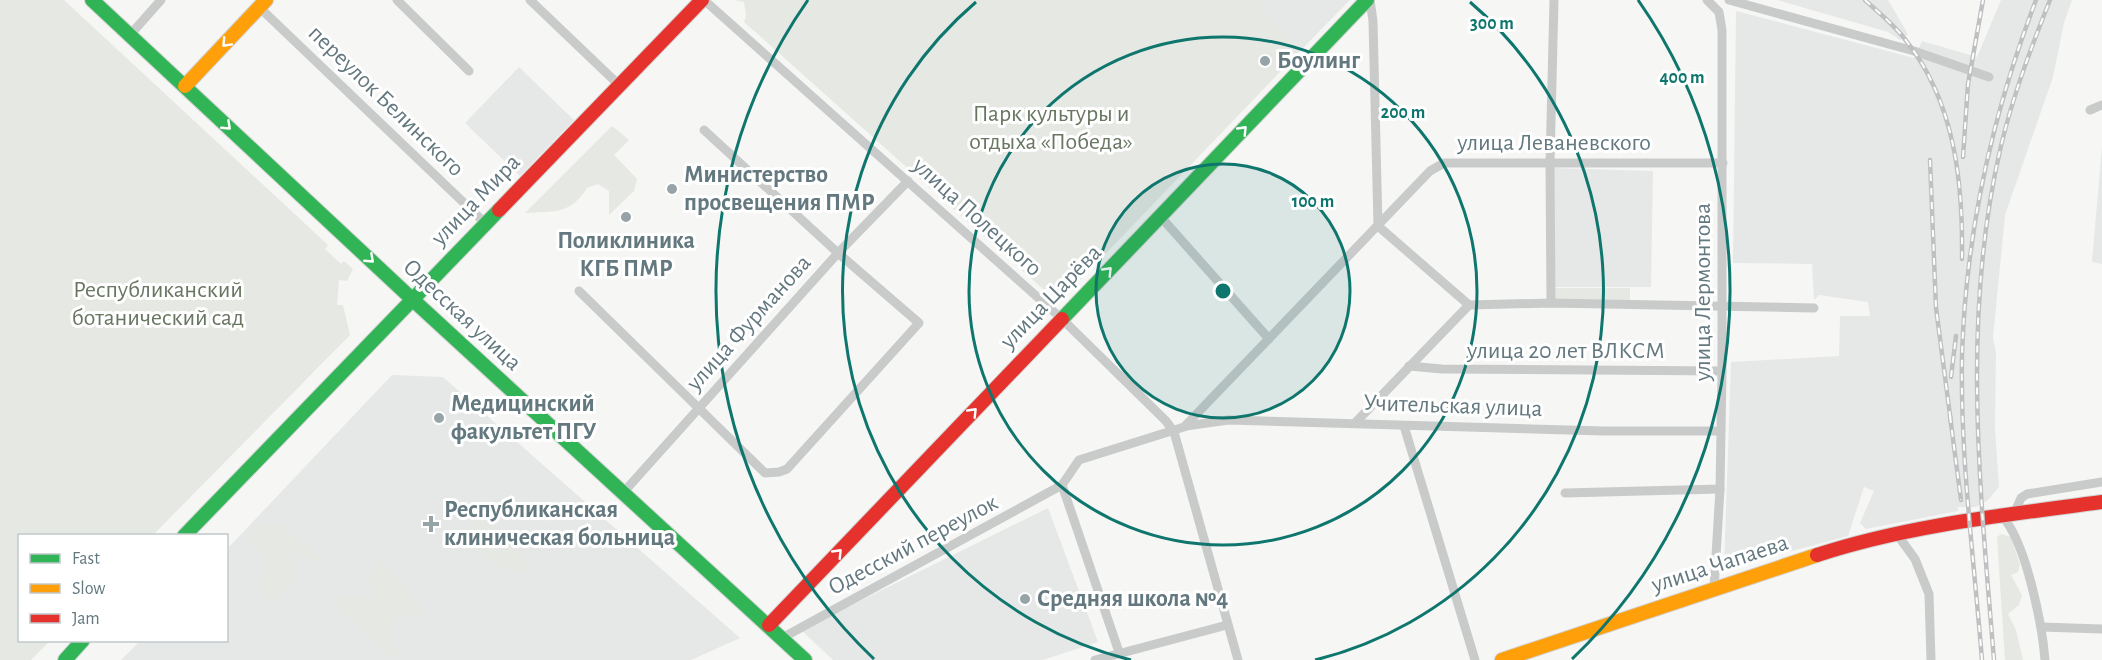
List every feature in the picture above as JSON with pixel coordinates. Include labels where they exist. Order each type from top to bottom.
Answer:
[{"type":"main road","name":"Одесская улица","points":[[92,0],[622,494],[805,660]]},
{"type":"main road","name":"улица Мира","points":[[186,534],[703,0]]},
{"type":"main road","name":"улица Царёва","points":[[769,625],[1369,0]]},
{"type":"main road","points":[[185,86],[263,4]]},
{"type":"main road","name":"улица Чапаева","points":[[1502,660],[1851,544],[1955,522],[2102,501]]},
{"type":"main road","points":[[64,660],[81,642]]},
{"type":"street","points":[[130,35],[161,0]]},
{"type":"street","points":[[397,0],[469,71]]},
{"type":"street","points":[[530,0],[619,85]]},
{"type":"street","name":"улица Полецкого","points":[[703,0],[1062,319],[1156,410],[1173,432],[1238,660]]},
{"type":"street","points":[[1369,0],[1373,21],[1378,226],[1469,305],[1551,303],[1814,309]]},
{"type":"street","points":[[1551,303],[1550,164],[1554,0]]},
{"type":"street","name":"улица Лермонтова","points":[[1707,0],[1715,7],[1722,20],[1723,306],[1720,489],[1714,589]]},
{"type":"street","points":[[1729,0],[1914,51],[1989,77]]},
{"type":"street","name":"переулок Белинского","points":[[263,4],[485,223]]},
{"type":"street","points":[[2090,110],[2102,105]]},
{"type":"street","points":[[579,291],[765,473],[787,469],[919,323],[838,253],[704,130]]},
{"type":"street","name":"улица Леваневского","points":[[1173,432],[1184,427],[1417,183],[1444,163],[1723,162]]},
{"type":"street","name":"улица Фурманова","points":[[622,494],[838,253],[908,181]]},
{"type":"street","points":[[1160,216],[1269,339]]},
{"type":"street","points":[[1356,422],[1469,305]]},
{"type":"street","name":"улица 20 лет ВЛКСМ","points":[[1409,366],[1442,369],[1722,371]]},
{"type":"street","name":"Учительская улица","points":[[1184,427],[1216,420],[1356,422],[1404,426],[1604,431],[1721,431]]},
{"type":"street","points":[[1404,426],[1475,660]]},
{"type":"street","points":[[1119,652],[1062,485],[1079,460],[1173,432]]},
{"type":"street","points":[[2045,660],[2041,627],[2008,515],[2027,494],[2102,482]]},
{"type":"street","name":"Одесский переулок","points":[[782,638],[1062,485]]},
{"type":"street","points":[[1565,493],[1720,489]]},
{"type":"street","points":[[1896,533],[1915,559],[1929,594],[1931,660]]},
{"type":"street","points":[[1095,660],[1227,625]]},
{"type":"street","points":[[2041,627],[2102,629]]},
{"type":"shaded area","points":[[1253,0],[1350,0],[1302,49]]},
{"type":"shaded area","points":[[1777,0],[1888,0],[1908,34],[1900,40],[1888,32]]},
{"type":"shaded area","points":[[2001,0],[2072,0],[2064,23],[2053,77],[2005,215],[1993,338],[1996,353],[1995,428],[1999,487],[1988,500],[1976,507],[1958,507],[1958,511],[1866,529],[1860,523],[1874,491],[1864,487],[1848,536],[1724,569],[1731,362],[1839,356],[1840,316],[1870,316],[1868,302],[1819,295],[1814,300],[1812,264],[1733,263],[1736,11],[1914,58],[1922,41],[1977,57]]},
{"type":"shaded area","points":[[519,67],[574,120],[520,176],[465,123]]},
{"type":"shaded area","points":[[2102,146],[2102,264],[2092,262]]},
{"type":"shaded area","points":[[1554,168],[1653,171],[1651,287],[1551,287]]},
{"type":"shaded area","name":"Республиканская клиническая больница","points":[[392,375],[443,377],[740,638],[691,660],[121,660],[139,642],[228,642],[228,548]]},
{"type":"shaded area","points":[[1048,508],[1098,642],[1043,660],[833,660],[801,630]]},
{"type":"green space","name":"Республиканский ботанический сад","points":[[0,0],[64,0],[328,245],[325,249],[341,264],[344,261],[353,269],[347,281],[339,280],[337,305],[343,305],[350,335],[154,534],[18,534],[18,642],[49,642],[31,660],[0,660]]},
{"type":"green space","name":"Парк культуры и отдыха «Победа»","points":[[734,0],[1259,0],[1265,7],[1266,13],[1302,49],[1063,298],[1050,285],[1044,290],[744,22],[746,16],[744,2]]},
{"type":"green space","points":[[612,126],[629,140],[614,155],[637,179],[634,191],[609,215],[609,191],[598,184],[587,188],[581,197],[568,207],[553,211],[525,213]]},
{"type":"green space","points":[[1553,288],[1630,288],[1630,304],[1553,304]]},
{"type":"green space","points":[[484,518],[526,559],[521,576],[463,544],[460,535]]},
{"type":"green space","points":[[269,523],[280,525],[319,557],[321,563],[291,551],[289,559],[298,564],[295,578],[284,593],[267,603],[258,592],[261,579],[270,568],[248,535]]},
{"type":"green space","points":[[2001,534],[2011,537],[2020,565],[2018,572],[2011,575],[2022,595],[2019,605],[2008,614],[2016,630],[2023,660],[2005,660],[1997,537]]},
{"type":"green space","points":[[378,560],[422,608],[420,619],[398,614],[389,637],[401,656],[392,659],[340,612],[335,597],[372,599],[370,580]]},
{"type":"railway","points":[[1865,0],[1900,33],[1921,62],[1935,88],[1945,115],[1958,171],[1962,259]]},
{"type":"railway","points":[[1963,157],[1968,84],[1983,0]]},
{"type":"railway","points":[[1982,660],[1963,431],[1962,355],[1965,309],[1976,219],[1994,130],[2020,43],[2036,0]]},
{"type":"railway","points":[[1994,660],[1977,402],[1981,274],[1989,210],[2001,146],[2029,54],[2050,0]]},
{"type":"railway","points":[[1930,160],[1936,308],[1951,423]]},
{"type":"railway","points":[[1951,377],[1956,336]]},
{"type":"railway","points":[[1950,416],[1961,500]]},
{"type":"traffic: fast","points":[[92,0],[412,299]]},
{"type":"traffic: fast","points":[[1062,319],[1367,0]]},
{"type":"traffic: fast","points":[[186,534],[499,210]]},
{"type":"traffic: fast","points":[[412,299],[805,660]]},
{"type":"traffic: fast","points":[[65,660],[81,642]]},
{"type":"traffic: slow","points":[[185,86],[266,0]]},
{"type":"traffic: slow","points":[[1502,660],[1817,555]]},
{"type":"traffic: jam","points":[[499,210],[702,0]]},
{"type":"traffic: jam","points":[[769,625],[1062,319]]},
{"type":"traffic: jam","points":[[1817,555],[1922,528],[2102,502]]},
{"type":"place","name":"Боулинг","points":[[1265,61]]},
{"type":"place","name":"Министерство просвещения ПМР","points":[[672,189]]},
{"type":"place","name":"Поликлиника КГБ ПМР","points":[[626,217]]},
{"type":"place","name":"Медицинский факультет ПГУ","points":[[439,418]]},
{"type":"place","name":"Республиканская клиническая больница","points":[[431,524]]},
{"type":"place","name":"Средняя школа №4","points":[[1025,599]]}]
